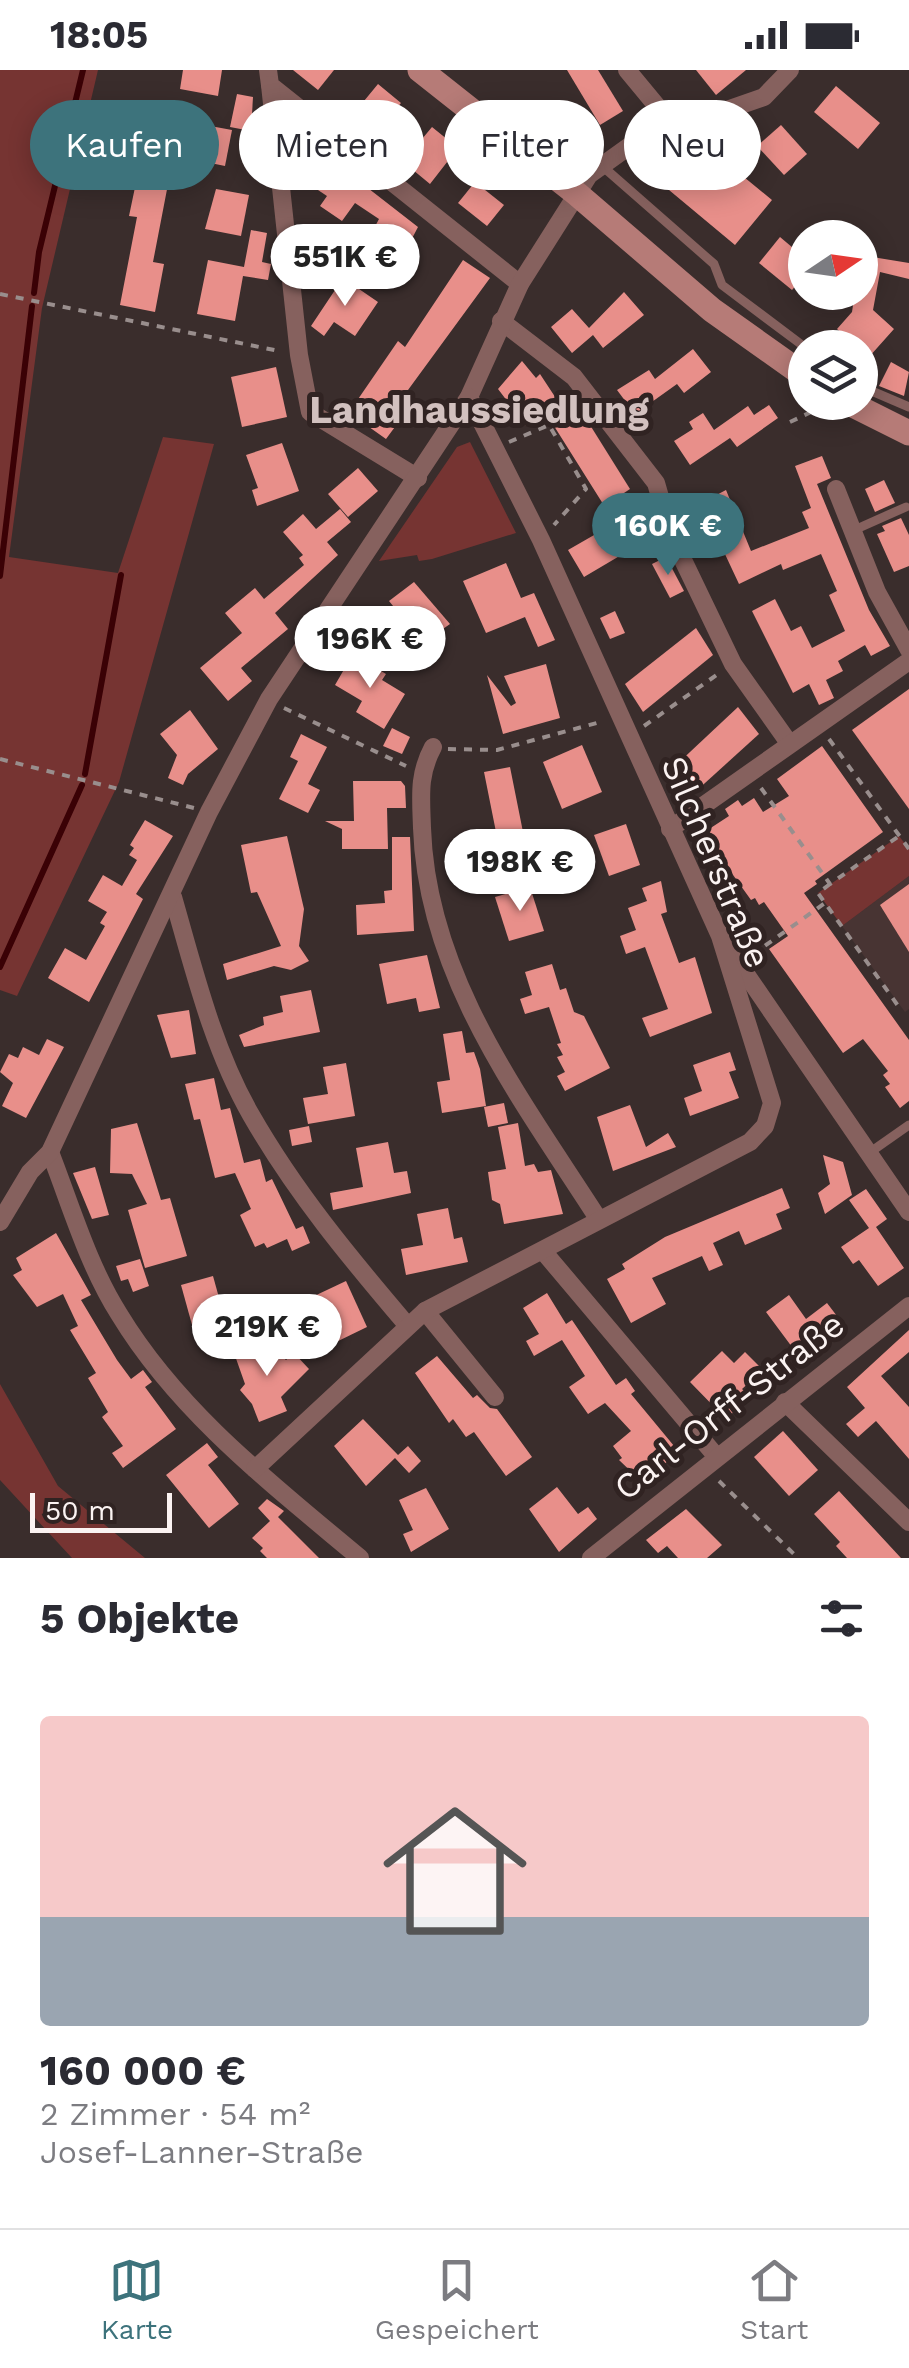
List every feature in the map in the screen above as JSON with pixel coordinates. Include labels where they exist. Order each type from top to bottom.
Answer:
[{"type":"main road","points":[[420,70],[577,194],[712,310],[788,364]]},
{"type":"main road","points":[[878,418],[909,433]]},
{"type":"street","points":[[627,70],[651,100]]},
{"type":"street","points":[[755,100],[764,97],[790,70]]},
{"type":"street","points":[[269,77],[520,284]]},
{"type":"street","points":[[269,77],[299,355],[310,412],[418,478]]},
{"type":"street","points":[[0,1222],[30,1172],[50,1152],[210,812],[269,700],[469,397],[520,284],[580,190]]},
{"type":"street","points":[[501,322],[574,378],[656,482],[671,535],[732,664],[789,742]]},
{"type":"street","name":"Silcherstraße","points":[[255,1470],[425,1311],[750,1142],[765,1126],[772,1102],[720,936],[541,540],[469,397]]},
{"type":"street","points":[[836,489],[877,592],[909,650]]},
{"type":"street","points":[[670,829],[909,660]]},
{"type":"street","points":[[433,747],[420,772],[427,876],[439,928],[463,995],[492,1054],[599,1220]]},
{"type":"street","points":[[173,897],[205,1007],[249,1112],[322,1226],[407,1325]]},
{"type":"street","points":[[720,936],[909,1212]]},
{"type":"street","points":[[50,1152],[118,1314],[182,1400],[255,1470],[360,1558]]},
{"type":"street","points":[[543,1252],[709,1461]]},
{"type":"street","name":"Carl-Orff-Straße","points":[[591,1558],[909,1306]]},
{"type":"street","points":[[425,1311],[495,1398]]},
{"type":"street","points":[[785,1402],[909,1522]]},
{"type":"lane","points":[[604,168],[714,264],[722,284],[788,334]]},
{"type":"lane","points":[[712,310],[722,284]]},
{"type":"lane","points":[[878,397],[909,407]]},
{"type":"lane","points":[[852,531],[906,506]]},
{"type":"lane","points":[[869,1153],[909,1125]]},
{"type":"path","points":[[0,294],[299,355]]},
{"type":"path","points":[[790,422],[794,420]]},
{"type":"path","points":[[495,449],[549,426],[586,489],[541,540]]},
{"type":"path","points":[[628,737],[732,664]]},
{"type":"path","points":[[294,713],[420,772]]},
{"type":"path","points":[[455,750],[497,750],[600,722]]},
{"type":"path","points":[[817,723],[909,850]]},
{"type":"path","points":[[0,759],[210,812]]},
{"type":"path","points":[[750,772],[830,884]]},
{"type":"path","points":[[899,836],[818,893],[900,1010]]},
{"type":"path","points":[[740,964],[825,902]]},
{"type":"path","points":[[709,1461],[798,1558]]},
{"type":"shaded area","points":[[0,70],[98,70],[91,100],[30,100],[30,190],[70,190],[42,308],[9,557],[118,573],[163,437],[214,444],[119,782],[17,996],[0,990]]},
{"type":"shaded area","points":[[470,442],[516,533],[432,559],[419,561],[417,555],[379,561],[457,447]]},
{"type":"shaded area","points":[[899,836],[909,849],[909,876],[842,926],[818,893]]},
{"type":"shaded area","points":[[909,876],[909,1009],[905,1012],[842,926]]},
{"type":"shaded area","points":[[0,1384],[58,1486],[145,1558],[72,1558],[0,1480]]},
{"type":"building","points":[[183,70],[222,70],[218,96],[180,89]]},
{"type":"building","points":[[293,70],[334,70],[318,90]]},
{"type":"building","points":[[567,70],[598,70],[623,111],[604,123],[604,100],[585,100]]},
{"type":"building","points":[[696,70],[746,70],[716,95]]},
{"type":"building","points":[[378,84],[397,100],[365,100]]},
{"type":"building","points":[[836,86],[880,123],[858,149],[814,112]]},
{"type":"building","points":[[237,94],[253,97],[239,100],[239,129],[230,127]]},
{"type":"building","points":[[781,125],[807,154],[784,175],[761,150],[761,142]]},
{"type":"building","points":[[432,127],[444,137],[444,166],[430,184],[424,179],[424,137]]},
{"type":"building","points":[[219,128],[232,130],[225,166],[219,165]]},
{"type":"building","points":[[134,190],[167,190],[153,262],[164,264],[155,312],[120,305],[137,217],[129,216]]},
{"type":"building","points":[[216,190],[249,195],[241,236],[205,229]]},
{"type":"building","points":[[318,190],[370,190],[418,227],[394,273],[362,251],[379,219],[355,203],[342,221],[320,206],[327,196]]},
{"type":"building","points":[[469,190],[485,190],[504,205],[487,226],[458,203]]},
{"type":"building","points":[[669,190],[760,190],[772,200],[735,245]]},
{"type":"building","points":[[251,230],[267,233],[262,262],[271,264],[268,280],[243,276],[235,321],[197,314],[208,260],[244,267]]},
{"type":"building","points":[[780,237],[788,244],[788,287],[759,263]]},
{"type":"building","points":[[878,258],[909,263],[909,279],[880,272],[878,283]]},
{"type":"building","points":[[463,260],[490,278],[408,390],[399,406],[406,412],[386,439],[362,422],[367,415],[354,405],[398,341],[405,347]]},
{"type":"building","points":[[343,278],[378,302],[355,336],[334,322],[324,336],[311,326]]},
{"type":"building","points":[[624,292],[644,315],[603,348],[593,335],[572,353],[551,327],[572,309],[589,328]]},
{"type":"building","points":[[873,310],[894,329],[878,347],[878,330],[838,330],[852,312]]},
{"type":"building","points":[[693,349],[711,372],[684,393],[677,384],[635,414],[617,390],[649,370],[655,379]]},
{"type":"building","points":[[522,361],[536,378],[540,374],[563,409],[575,401],[630,489],[624,493],[650,538],[584,577],[568,550],[615,523],[549,418],[526,426],[498,389]]},
{"type":"building","points":[[891,362],[909,372],[904,396],[879,386]]},
{"type":"building","points":[[276,367],[287,417],[242,427],[231,377]]},
{"type":"building","points":[[769,405],[778,418],[737,447],[730,438],[690,465],[674,441],[693,429],[689,422],[703,413],[714,430],[748,406],[754,415]]},
{"type":"building","points":[[282,443],[299,491],[257,506],[252,490],[258,488],[246,455]]},
{"type":"building","points":[[822,456],[831,478],[817,484],[869,610],[890,646],[871,656],[865,645],[838,661],[843,671],[826,680],[834,698],[819,705],[809,684],[793,693],[752,611],[775,599],[791,631],[801,626],[812,648],[845,631],[829,595],[837,591],[821,554],[783,570],[781,564],[739,584],[701,503],[726,490],[751,551],[809,528],[802,512],[811,508],[795,466]]},
{"type":"building","points":[[358,468],[378,491],[348,517],[328,494]]},
{"type":"building","points":[[884,480],[895,503],[875,512],[865,489]]},
{"type":"building","points":[[340,509],[351,522],[327,542],[338,555],[275,613],[288,629],[241,668],[252,681],[228,701],[200,668],[242,633],[225,613],[255,588],[264,599],[304,565],[299,558],[303,555],[283,532],[303,514],[316,529]]},
{"type":"building","points":[[901,518],[909,535],[909,566],[894,572],[877,534],[885,531],[882,526]]},
{"type":"building","points":[[666,557],[684,591],[670,598],[652,564]]},
{"type":"building","points":[[506,563],[521,598],[534,593],[555,640],[538,647],[525,617],[486,633],[463,581]]},
{"type":"building","points":[[414,582],[450,624],[423,643],[389,601]]},
{"type":"building","points":[[615,611],[625,633],[610,639],[600,618]]},
{"type":"building","points":[[696,628],[713,655],[643,712],[625,684]]},
{"type":"building","points":[[353,654],[386,674],[382,680],[405,694],[384,729],[356,712],[362,701],[335,685]]},
{"type":"building","points":[[546,664],[560,718],[503,734],[487,675],[511,706],[516,703],[504,676]]},
{"type":"building","points":[[909,689],[909,809],[852,730]]},
{"type":"building","points":[[738,707],[759,734],[694,793],[674,767]]},
{"type":"building","points":[[190,710],[218,749],[188,774],[183,785],[168,778],[177,755],[160,734]]},
{"type":"building","points":[[392,728],[410,737],[402,754],[383,746]]},
{"type":"building","points":[[301,734],[327,747],[308,784],[320,790],[308,813],[279,799],[298,761],[290,757]]},
{"type":"building","points":[[582,745],[602,792],[562,809],[543,762]]},
{"type":"building","points":[[822,746],[883,832],[804,893],[909,1040],[909,1101],[900,1108],[885,1087],[890,1084],[883,1075],[888,1071],[863,1039],[843,1053],[769,949],[788,936],[764,902],[759,905],[755,898],[751,900],[703,833],[729,816],[725,809],[738,800],[742,806],[754,798],[763,812],[789,796],[777,779]]},
{"type":"building","points":[[510,767],[528,857],[498,865],[490,839],[497,837],[484,772]]},
{"type":"building","points":[[353,781],[401,781],[405,786],[406,808],[387,808],[388,849],[342,849],[342,829],[325,821],[354,821]]},
{"type":"building","points":[[145,820],[173,836],[136,894],[143,899],[89,1002],[48,978],[65,948],[86,960],[105,926],[100,923],[107,912],[88,901],[103,875],[122,886],[137,860],[129,855],[134,848],[130,845]]},
{"type":"building","points":[[626,824],[640,865],[609,876],[594,835]]},
{"type":"building","points":[[287,836],[304,909],[299,946],[309,961],[291,970],[274,966],[227,980],[223,964],[281,946],[257,892],[251,893],[241,845]]},
{"type":"building","points":[[392,837],[410,837],[414,931],[357,935],[356,905],[385,903],[384,891],[392,890]]},
{"type":"building","points":[[661,881],[667,912],[661,914],[679,963],[695,957],[712,1013],[650,1037],[642,1018],[668,1009],[645,947],[626,954],[620,936],[636,930],[628,908],[647,901],[642,888]]},
{"type":"building","points":[[909,884],[909,952],[880,905]]},
{"type":"building","points":[[530,887],[544,931],[509,941],[495,897]]},
{"type":"building","points":[[427,955],[440,1008],[419,1012],[416,998],[387,1004],[379,964]]},
{"type":"building","points":[[552,964],[560,990],[566,988],[574,1012],[584,1016],[610,1068],[565,1091],[557,1076],[565,1072],[557,1057],[563,1055],[557,1044],[561,1043],[549,1007],[525,1014],[520,999],[532,995],[525,972]]},
{"type":"building","points":[[311,990],[320,1032],[244,1047],[239,1035],[264,1025],[263,1017],[283,1012],[280,996]]},
{"type":"building","points":[[189,1010],[196,1054],[171,1058],[157,1015]]},
{"type":"building","points":[[462,1031],[466,1053],[474,1052],[480,1069],[486,1106],[442,1113],[437,1082],[450,1080],[443,1034]]},
{"type":"building","points":[[47,1039],[64,1047],[26,1118],[2,1106],[13,1083],[0,1072],[9,1054],[18,1058],[23,1047],[39,1055]]},
{"type":"building","points":[[730,1052],[736,1070],[729,1072],[739,1098],[690,1116],[684,1098],[702,1091],[693,1065]]},
{"type":"building","points":[[346,1063],[355,1116],[308,1124],[303,1098],[328,1094],[323,1067]]},
{"type":"building","points":[[214,1078],[221,1110],[230,1108],[244,1163],[260,1159],[266,1182],[272,1179],[296,1229],[303,1226],[310,1243],[292,1251],[287,1239],[267,1248],[264,1243],[255,1247],[240,1215],[251,1209],[235,1173],[215,1178],[200,1119],[194,1120],[185,1084]]},
{"type":"building","points":[[504,1103],[508,1123],[488,1127],[484,1107]]},
{"type":"building","points":[[630,1105],[646,1147],[668,1133],[676,1147],[613,1171],[597,1117]]},
{"type":"building","points":[[137,1123],[161,1200],[170,1198],[187,1256],[145,1268],[128,1210],[147,1204],[132,1174],[110,1173],[111,1129]]},
{"type":"building","points":[[518,1123],[525,1166],[534,1164],[538,1172],[551,1170],[563,1214],[504,1224],[500,1204],[492,1200],[488,1172],[506,1169],[498,1127]]},
{"type":"building","points":[[309,1126],[312,1142],[292,1146],[289,1130]]},
{"type":"building","points":[[388,1142],[394,1173],[407,1171],[411,1193],[333,1210],[330,1193],[363,1187],[356,1148]]},
{"type":"building","points":[[823,1155],[843,1162],[852,1195],[825,1214],[818,1193],[830,1184]]},
{"type":"building","points":[[95,1167],[109,1215],[92,1219],[73,1173]]},
{"type":"building","points":[[782,1188],[790,1208],[776,1214],[782,1229],[745,1245],[739,1231],[713,1243],[723,1265],[709,1271],[702,1256],[652,1278],[666,1304],[631,1323],[607,1279],[625,1269],[622,1264],[665,1237]]},
{"type":"building","points":[[866,1189],[887,1219],[876,1227],[904,1268],[878,1286],[859,1260],[853,1264],[841,1247],[869,1228],[849,1200]]},
{"type":"building","points":[[448,1208],[454,1239],[462,1237],[468,1262],[406,1275],[401,1249],[423,1245],[417,1214]]},
{"type":"building","points":[[56,1233],[91,1295],[81,1300],[117,1360],[131,1379],[143,1370],[152,1382],[145,1387],[176,1429],[123,1468],[112,1453],[123,1446],[102,1417],[108,1412],[88,1378],[96,1373],[70,1330],[78,1326],[63,1294],[37,1307],[13,1275],[22,1270],[16,1258]]},
{"type":"building","points":[[140,1259],[149,1286],[133,1292],[128,1279],[121,1281],[116,1266]]},
{"type":"building","points":[[213,1276],[226,1323],[194,1332],[181,1285]]},
{"type":"building","points":[[346,1281],[367,1327],[332,1344],[310,1298]]},
{"type":"building","points":[[547,1293],[566,1324],[572,1320],[616,1385],[626,1378],[635,1391],[631,1394],[679,1452],[642,1482],[619,1460],[622,1458],[613,1446],[631,1431],[605,1403],[588,1414],[569,1387],[585,1376],[562,1340],[534,1356],[526,1341],[539,1334],[523,1308]]},
{"type":"building","points":[[789,1295],[806,1319],[827,1303],[840,1320],[792,1347],[766,1312]]},
{"type":"building","points":[[909,1330],[909,1352],[881,1376],[909,1407],[909,1459],[876,1421],[858,1437],[846,1424],[865,1408],[847,1387]]},
{"type":"building","points":[[260,1340],[269,1363],[279,1353],[286,1360],[294,1353],[309,1369],[281,1397],[287,1411],[259,1422],[252,1404],[240,1390],[245,1384],[233,1350]]},
{"type":"building","points":[[722,1351],[734,1363],[745,1352],[763,1370],[742,1389],[750,1397],[726,1419],[690,1382]]},
{"type":"building","points":[[437,1356],[473,1398],[477,1395],[490,1408],[497,1409],[532,1457],[506,1476],[474,1432],[466,1437],[453,1419],[449,1423],[415,1373]]},
{"type":"building","points":[[363,1419],[398,1455],[408,1446],[421,1461],[409,1473],[395,1458],[366,1486],[334,1446]]},
{"type":"building","points":[[783,1431],[818,1470],[789,1496],[754,1457]]},
{"type":"building","points":[[207,1443],[218,1457],[208,1465],[239,1504],[209,1528],[166,1475]]},
{"type":"building","points":[[557,1487],[578,1514],[588,1507],[597,1519],[559,1552],[529,1509]]},
{"type":"building","points":[[426,1488],[449,1529],[411,1552],[403,1534],[413,1530],[399,1500]]},
{"type":"building","points":[[839,1491],[901,1558],[847,1558],[836,1546],[840,1542],[814,1514]]},
{"type":"building","points":[[267,1499],[284,1511],[278,1517],[319,1558],[267,1558],[260,1551],[263,1548],[252,1538],[270,1521],[258,1508]]},
{"type":"building","points":[[686,1509],[722,1545],[707,1558],[678,1558],[667,1546],[658,1553],[646,1540]]},
{"type":"waterway","points":[[34,293],[39,252],[83,70]]},
{"type":"waterway","points":[[0,576],[32,306]]},
{"type":"waterway","points":[[85,774],[121,575]]},
{"type":"waterway","points":[[0,967],[82,785]]},
{"type":"district","name":"Landhaussiedlung","points":[[479,410]]}]
